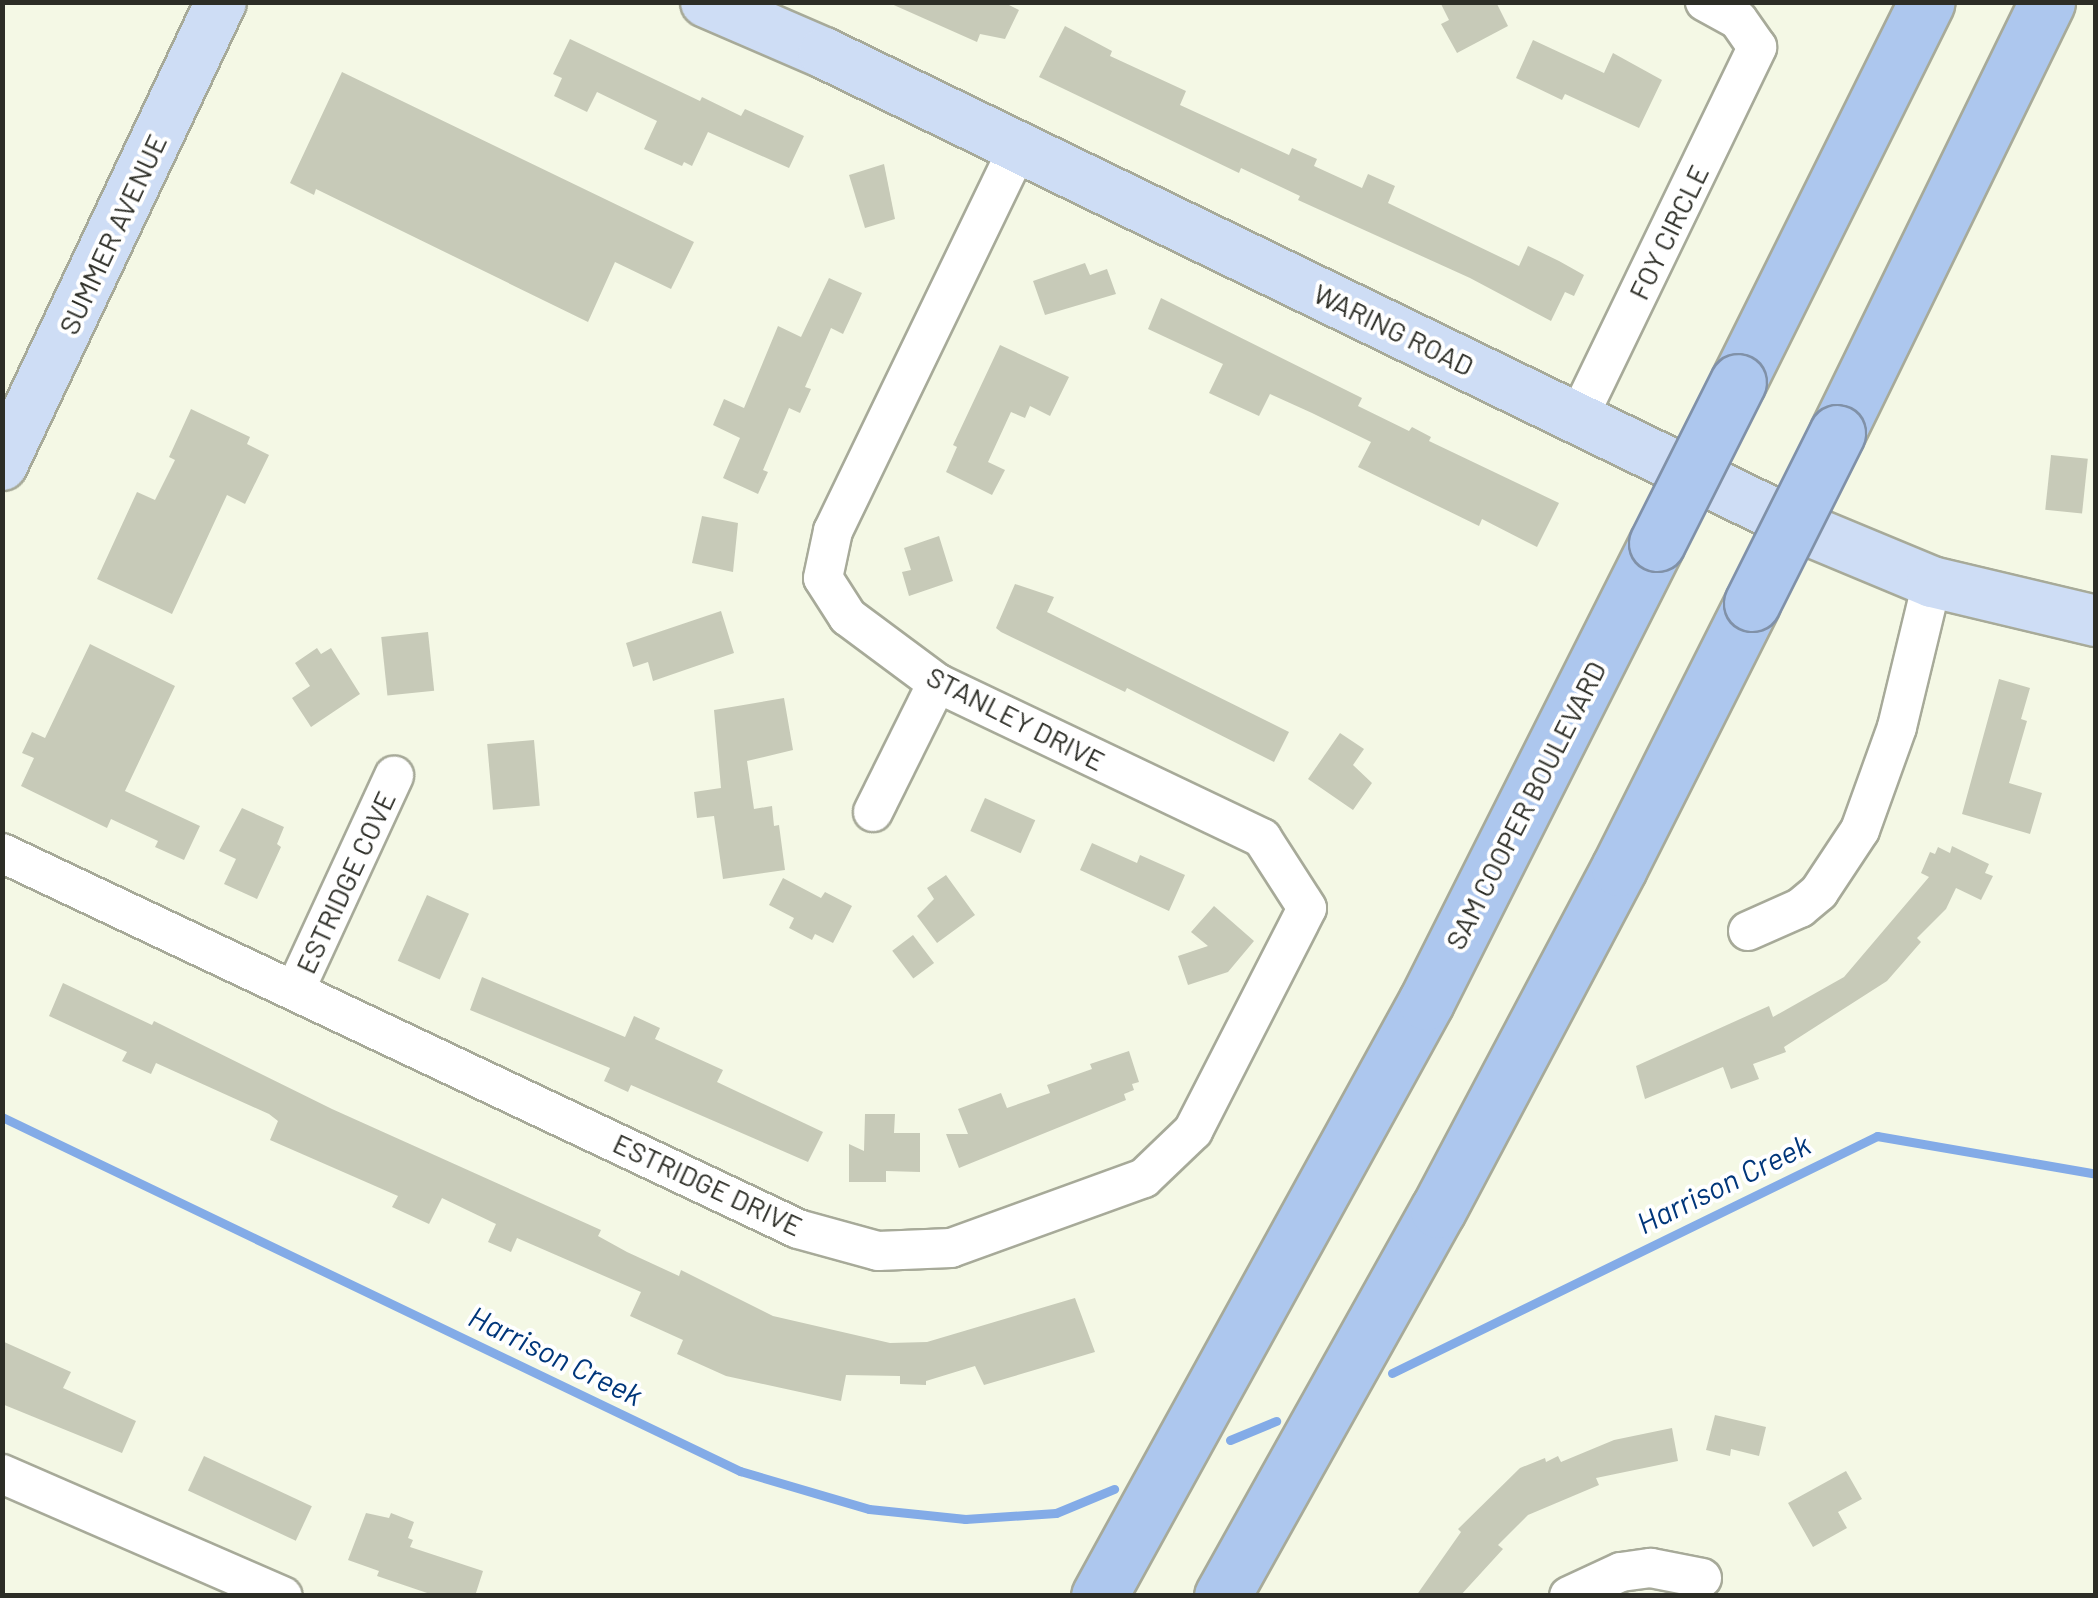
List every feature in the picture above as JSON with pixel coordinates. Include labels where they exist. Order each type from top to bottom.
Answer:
[{"type":"highway","name":"SAM COOPER BOULEVARD","points":[[1098,1596],[1426,1002],[1927,2]]},
{"type":"highway","points":[[1222,1596],[1438,1210],[1620,868],[2048,2]]},
{"type":"main road","name":"SUMMER AVENUE","points":[[2,465],[221,2]]},
{"type":"main road","name":"WARING ROAD","points":[[706,2],[795,39],[1807,530],[1932,582],[2096,621]]},
{"type":"street","name":"FOY CIRCLE","points":[[1578,418],[1757,46],[1738,20],[1704,2]]},
{"type":"street","name":"STANLEY DRIVE","points":[[1018,148],[833,531],[823,578],[848,618],[937,683],[1262,838],[1307,908]]},
{"type":"street","points":[[1748,931],[1800,908],[1819,892],[1854,841],[1897,727],[1932,582]]},
{"type":"street","points":[[873,812],[937,683]]},
{"type":"street","name":"ESTRIDGE COVE","points":[[296,988],[394,776]]},
{"type":"street","name":"ESTRIDGE DRIVE","points":[[2,852],[296,988],[798,1230],[878,1251],[952,1248],[1144,1178],[1193,1132],[1307,908]]},
{"type":"street","points":[[2,1474],[284,1596]]},
{"type":"street","points":[[1569,1596],[1621,1572],[1651,1568],[1702,1578]]},
{"type":"building","points":[[887,2],[1003,2],[1019,10],[1005,39],[980,34],[977,42]]},
{"type":"building","points":[[1440,2],[1496,2],[1508,26],[1457,53],[1441,24],[1449,20]]},
{"type":"building","points":[[1065,26],[1112,51],[1110,56],[1186,91],[1180,105],[1289,155],[1292,148],[1317,159],[1314,166],[1362,188],[1368,174],[1395,186],[1388,203],[1519,266],[1528,246],[1559,261],[1584,275],[1574,296],[1565,292],[1551,321],[1470,278],[1298,200],[1300,196],[1241,168],[1239,173],[1039,77]]},
{"type":"building","points":[[570,39],[700,101],[702,97],[741,116],[745,109],[804,136],[789,168],[708,132],[692,166],[684,162],[682,166],[644,149],[657,121],[597,92],[587,112],[554,96],[562,78],[553,74]]},
{"type":"building","points":[[1533,40],[1604,73],[1613,53],[1662,80],[1639,128],[1565,94],[1562,100],[1516,78]]},
{"type":"building","points":[[342,72],[694,242],[671,289],[615,262],[588,322],[316,189],[314,195],[290,183]]},
{"type":"building","points":[[884,164],[895,219],[865,228],[849,175]]},
{"type":"building","points":[[1085,263],[1090,275],[1107,269],[1116,294],[1045,315],[1033,281]]},
{"type":"building","points":[[829,278],[862,293],[843,334],[831,328],[805,387],[811,389],[800,413],[789,408],[763,470],[768,472],[758,494],[723,478],[740,438],[713,425],[724,399],[744,408],[778,326],[801,337]]},
{"type":"building","points":[[1161,298],[1362,398],[1358,406],[1409,431],[1412,427],[1431,437],[1429,441],[1559,503],[1537,547],[1482,519],[1479,526],[1358,467],[1371,442],[1312,413],[1270,394],[1259,416],[1209,393],[1223,364],[1148,329]]},
{"type":"building","points":[[1000,345],[1069,377],[1050,416],[1030,406],[1025,418],[1011,412],[988,462],[1005,470],[992,495],[946,472],[957,447],[953,445]]},
{"type":"building","points":[[191,409],[250,437],[247,444],[269,455],[245,504],[227,495],[172,614],[97,579],[137,492],[155,500],[175,460],[169,457]]},
{"type":"building","points":[[2051,455],[2088,459],[2082,514],[2045,510]]},
{"type":"building","points":[[702,516],[738,523],[733,572],[692,563]]},
{"type":"building","points":[[939,536],[953,581],[909,596],[902,572],[911,570],[904,548]]},
{"type":"building","points":[[1015,584],[1054,597],[1047,612],[1289,732],[1274,762],[1127,688],[1125,692],[1001,632],[996,628]]},
{"type":"building","points":[[721,611],[734,653],[653,681],[648,662],[633,667],[626,643]]},
{"type":"building","points":[[428,632],[434,691],[387,696],[381,637]]},
{"type":"building","points":[[90,644],[175,686],[125,791],[200,826],[184,860],[155,847],[158,841],[111,819],[107,828],[21,786],[34,758],[22,753],[32,732],[45,738]]},
{"type":"building","points":[[317,648],[321,654],[331,648],[360,694],[311,727],[292,698],[310,686],[295,663]]},
{"type":"building","points":[[1999,679],[2030,688],[2021,719],[2027,721],[2009,783],[2042,793],[2030,834],[1962,814]]},
{"type":"building","points":[[784,698],[793,750],[747,761],[754,809],[772,806],[774,826],[779,825],[785,870],[723,879],[714,816],[697,818],[694,792],[721,788],[714,710]]},
{"type":"building","points":[[1340,733],[1364,749],[1353,765],[1372,783],[1353,810],[1308,779]]},
{"type":"building","points":[[534,740],[540,806],[493,810],[487,744]]},
{"type":"building","points":[[985,798],[1035,820],[1021,853],[970,831]]},
{"type":"building","points":[[242,808],[284,827],[277,844],[281,847],[257,899],[224,884],[236,859],[219,851]]},
{"type":"building","points":[[1092,843],[1137,863],[1140,855],[1185,875],[1169,911],[1080,870]]},
{"type":"building","points":[[1952,846],[1989,864],[1985,873],[1993,876],[1981,900],[1956,888],[1946,909],[1917,938],[1921,942],[1887,981],[1784,1047],[1786,1052],[1753,1064],[1759,1079],[1731,1089],[1723,1067],[1645,1099],[1636,1066],[1769,1006],[1773,1017],[1844,977],[1929,877],[1921,873],[1930,852],[1935,854],[1938,847],[1950,853]]},
{"type":"building","points":[[946,875],[975,915],[937,943],[917,916],[934,899],[927,888]]},
{"type":"building","points":[[783,878],[821,898],[825,892],[852,906],[833,943],[815,934],[812,940],[789,928],[794,918],[769,905]]},
{"type":"building","points":[[427,895],[469,914],[440,979],[398,961]]},
{"type":"building","points":[[1214,906],[1254,941],[1228,972],[1188,985],[1178,956],[1208,946],[1191,932]]},
{"type":"building","points":[[913,935],[934,963],[913,979],[892,951]]},
{"type":"building","points":[[482,977],[625,1037],[634,1016],[660,1028],[655,1039],[723,1070],[717,1082],[823,1132],[808,1162],[631,1085],[628,1092],[604,1081],[610,1068],[470,1010]]},
{"type":"building","points":[[63,983],[152,1025],[154,1021],[332,1109],[601,1230],[598,1236],[627,1252],[679,1276],[681,1270],[773,1316],[890,1343],[927,1342],[1075,1298],[1095,1352],[984,1385],[975,1366],[926,1381],[926,1385],[900,1384],[900,1376],[846,1375],[841,1401],[726,1376],[677,1354],[683,1340],[630,1316],[641,1292],[517,1238],[511,1252],[488,1242],[496,1224],[442,1198],[429,1224],[392,1207],[398,1196],[270,1140],[278,1121],[269,1114],[156,1063],[151,1074],[122,1061],[127,1052],[49,1016]]},
{"type":"building","points":[[1129,1051],[1139,1082],[1132,1084],[1134,1090],[1124,1094],[1126,1100],[959,1168],[946,1134],[968,1134],[958,1109],[1001,1093],[1007,1108],[1050,1093],[1047,1085],[1092,1069],[1090,1064]]},
{"type":"building","points":[[865,1114],[895,1114],[894,1133],[920,1133],[920,1172],[886,1171],[886,1182],[849,1182],[849,1144],[864,1151]]},
{"type":"building","points":[[2,1341],[71,1372],[63,1388],[136,1421],[122,1453],[2,1404]]},
{"type":"building","points":[[1715,1415],[1766,1427],[1759,1456],[1731,1449],[1730,1456],[1706,1450]]},
{"type":"building","points":[[1672,1428],[1678,1461],[1596,1478],[1599,1485],[1528,1515],[1498,1545],[1503,1549],[1460,1596],[1416,1596],[1461,1532],[1458,1529],[1520,1468],[1558,1456],[1561,1462],[1614,1440]]},
{"type":"building","points":[[204,1456],[312,1506],[296,1541],[188,1490]]},
{"type":"building","points":[[1846,1471],[1862,1499],[1838,1512],[1847,1528],[1813,1547],[1788,1503]]},
{"type":"building","points":[[366,1513],[389,1518],[391,1513],[414,1522],[408,1538],[413,1540],[410,1547],[483,1571],[475,1596],[436,1596],[377,1576],[379,1571],[348,1560]]},
{"type":"waterway","name":"Harrison Creek","points":[[2,1117],[740,1471],[869,1509],[965,1519],[1056,1513],[1114,1489]]},
{"type":"waterway","name":"Harrison Creek","points":[[1392,1373],[1877,1136],[2096,1174]]},
{"type":"waterway","name":"Harrison Creek","points":[[1230,1440],[1276,1421]]}]
